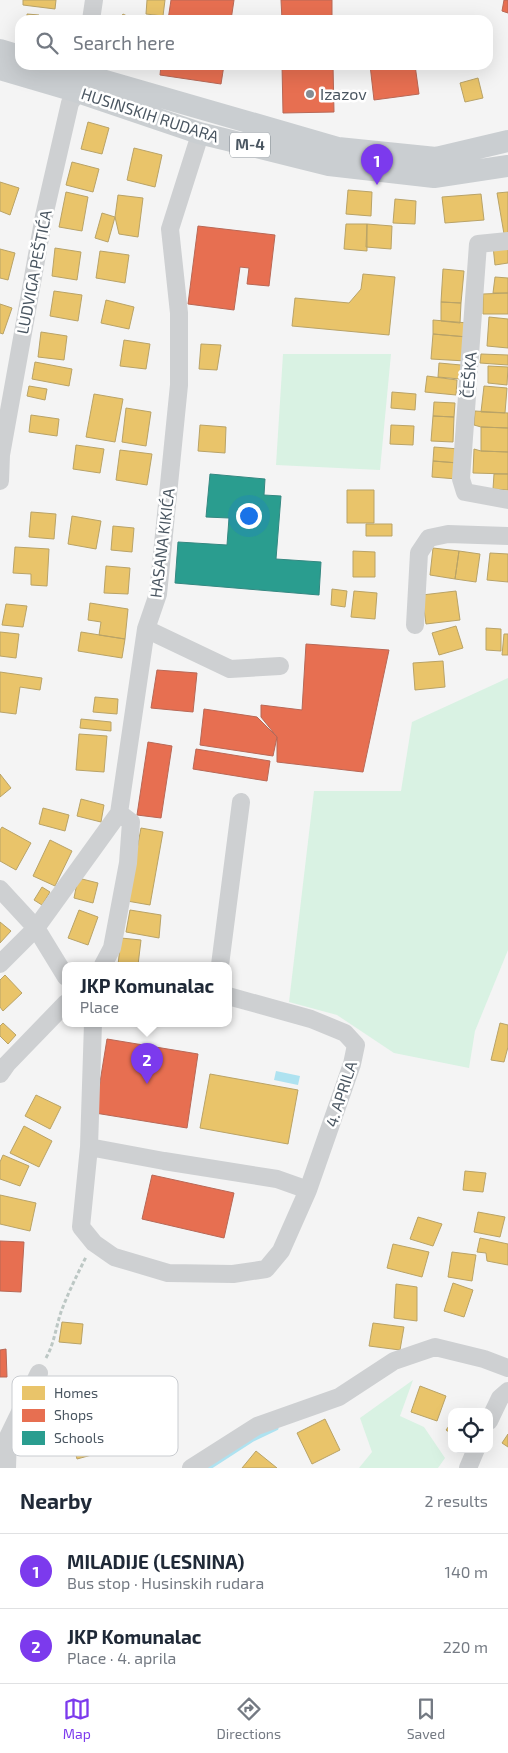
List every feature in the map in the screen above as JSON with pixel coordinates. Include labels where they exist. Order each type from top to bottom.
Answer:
[{"type":"main road","points":[[0,50],[15,54]]},
{"type":"main road","name":"HUSINSKIH RUDARA","points":[[0,70],[81,77],[338,148],[436,158],[508,141]]},
{"type":"main road","name":"HUSINSKIH RUDARA","points":[[63,70],[198,132],[329,165],[434,177],[508,166]]},
{"type":"street","points":[[92,15],[94,0]]},
{"type":"street","name":"LUDVIGA PEŠTIĆA","points":[[0,482],[0,455],[44,216],[70,103],[81,77]]},
{"type":"street","name":"HASANA KIKIĆA","points":[[36,928],[119,813],[146,629],[158,594],[179,385],[179,313],[170,229],[198,144],[198,132]]},
{"type":"street","name":"ČEŠKA","points":[[508,240],[478,244],[462,479],[465,492],[508,500]]},
{"type":"street","points":[[415,625],[419,553],[429,538],[448,534],[508,536]]},
{"type":"street","points":[[146,629],[230,669],[280,666]]},
{"type":"street","points":[[220,962],[241,802]]},
{"type":"street","points":[[105,962],[112,948],[128,863],[130,822],[119,813]]},
{"type":"street","points":[[0,889],[36,928],[62,970]]},
{"type":"street","points":[[0,964],[36,928]]},
{"type":"street","name":"4. APRILA","points":[[232,997],[311,1019],[345,1033],[356,1044],[352,1064],[308,1190]]},
{"type":"street","points":[[0,1074],[7,1064],[62,1007]]},
{"type":"street","points":[[89,1147],[277,1179],[308,1190],[282,1251],[266,1269],[233,1274],[168,1272],[114,1257],[94,1243],[81,1227],[89,1147],[93,1027]]},
{"type":"street","points":[[191,1468],[257,1426],[339,1397],[394,1361],[436,1347],[484,1359],[508,1368]]},
{"type":"street","points":[[37,1376],[39,1372]]},
{"type":"street","points":[[493,1413],[500,1398],[508,1391]]},
{"type":"street","points":[[7,1468],[8,1437],[12,1429]]},
{"type":"street","points":[[468,1468],[474,1453]]},
{"type":"path","points":[[39,1372],[50,1350],[74,1279],[94,1243]]},
{"type":"green space","points":[[283,354],[391,354],[380,470],[276,465]]},
{"type":"green space","points":[[508,678],[508,950],[475,1031],[469,1068],[394,1053],[337,1015],[289,1002],[314,791],[401,791],[412,722]]},
{"type":"green space","points":[[413,1380],[400,1416],[424,1427],[445,1458],[438,1468],[359,1468],[372,1452],[360,1418]]},
{"type":"water","points":[[276,1071],[300,1076],[298,1085],[274,1080]]},
{"type":"building: Homes","points":[[23,0],[56,0],[55,9],[23,5]]},
{"type":"building: Homes","points":[[147,0],[165,0],[163,15],[146,14]]},
{"type":"building: Homes","points":[[478,78],[483,98],[465,102],[460,83]]},
{"type":"building: Homes","points":[[88,122],[109,128],[102,154],[81,149]]},
{"type":"building: Homes","points":[[134,148],[162,155],[155,187],[127,180]]},
{"type":"building: Homes","points":[[72,162],[99,169],[93,192],[66,185]]},
{"type":"building: Homes","points":[[0,182],[19,188],[10,215],[0,211]]},
{"type":"building: Homes","points":[[348,190],[372,192],[371,216],[346,214]]},
{"type":"building: Homes","points":[[66,192],[88,197],[82,231],[59,227]]},
{"type":"building: Homes","points":[[508,192],[508,233],[504,234],[497,193]]},
{"type":"building: Homes","points":[[481,194],[484,220],[445,223],[442,197]]},
{"type":"building: Homes","points":[[118,195],[143,198],[138,237],[119,234],[115,217]]},
{"type":"building: Homes","points":[[395,199],[416,201],[415,224],[393,223]]},
{"type":"building: Homes","points":[[102,213],[115,217],[108,242],[95,238]]},
{"type":"building: Homes","points":[[346,224],[367,224],[367,251],[344,249]]},
{"type":"building: Homes","points":[[367,224],[392,226],[391,249],[366,247]]},
{"type":"building: Homes","points":[[508,245],[508,263],[495,265],[493,246]]},
{"type":"building: Homes","points":[[55,248],[81,252],[77,280],[52,276]]},
{"type":"building: Homes","points":[[0,249],[15,253],[8,280],[0,278]]},
{"type":"building: Homes","points":[[100,251],[129,255],[125,283],[96,278]]},
{"type":"building: Homes","points":[[443,269],[464,271],[461,303],[441,302]]},
{"type":"building: Homes","points":[[363,274],[395,277],[389,335],[292,326],[295,298],[349,303],[361,289]]},
{"type":"building: Homes","points":[[495,277],[508,278],[508,293],[493,293]]},
{"type":"building: Homes","points":[[54,291],[82,295],[78,321],[50,316]]},
{"type":"building: Homes","points":[[508,293],[508,314],[483,314],[483,294]]},
{"type":"building: Homes","points":[[106,300],[134,307],[129,329],[101,323]]},
{"type":"building: Homes","points":[[441,302],[461,303],[460,323],[441,321]]},
{"type":"building: Homes","points":[[0,304],[12,308],[3,334],[0,333]]},
{"type":"building: Homes","points":[[489,317],[508,319],[508,348],[487,346]]},
{"type":"building: Homes","points":[[433,320],[468,323],[467,337],[433,334]]},
{"type":"building: Homes","points":[[41,332],[67,336],[64,360],[38,357]]},
{"type":"building: Homes","points":[[433,334],[467,337],[466,361],[431,359]]},
{"type":"building: Homes","points":[[124,340],[150,344],[146,369],[120,366]]},
{"type":"building: Homes","points":[[201,344],[221,345],[217,370],[199,369]]},
{"type":"building: Homes","points":[[481,354],[508,355],[508,365],[480,363]]},
{"type":"building: Homes","points":[[35,362],[72,369],[69,386],[32,379]]},
{"type":"building: Homes","points":[[439,363],[461,365],[460,379],[438,377]]},
{"type":"building: Homes","points":[[488,366],[508,367],[507,385],[488,383]]},
{"type":"building: Homes","points":[[427,376],[457,380],[456,395],[425,392]]},
{"type":"building: Homes","points":[[29,386],[47,389],[45,400],[27,396]]},
{"type":"building: Homes","points":[[484,386],[507,388],[505,413],[481,412]]},
{"type":"building: Homes","points":[[392,392],[416,394],[415,410],[391,408]]},
{"type":"building: Homes","points":[[94,394],[123,399],[115,442],[86,437]]},
{"type":"building: Homes","points":[[434,402],[455,403],[454,417],[433,416]]},
{"type":"building: Homes","points":[[126,408],[151,412],[146,446],[122,442]]},
{"type":"building: Homes","points":[[475,411],[508,413],[508,428],[474,425]]},
{"type":"building: Homes","points":[[31,415],[59,419],[57,436],[29,432]]},
{"type":"building: Homes","points":[[433,416],[454,417],[453,442],[431,441]]},
{"type":"building: Homes","points":[[200,425],[226,427],[225,453],[198,451]]},
{"type":"building: Homes","points":[[391,425],[414,426],[413,445],[390,444]]},
{"type":"building: Homes","points":[[481,427],[508,428],[508,452],[481,451]]},
{"type":"building: Homes","points":[[76,445],[104,449],[100,473],[73,469]]},
{"type":"building: Homes","points":[[434,447],[459,449],[458,463],[433,461]]},
{"type":"building: Homes","points":[[474,449],[508,452],[508,474],[473,473]]},
{"type":"building: Homes","points":[[120,450],[152,454],[147,485],[116,480]]},
{"type":"building: Homes","points":[[433,461],[458,463],[457,479],[432,477]]},
{"type":"building: Homes","points":[[494,474],[508,474],[508,490],[493,489]]},
{"type":"building: Homes","points":[[347,490],[374,490],[374,523],[347,523]]},
{"type":"building: Homes","points":[[31,512],[56,514],[54,539],[29,537]]},
{"type":"building: Homes","points":[[72,516],[101,521],[96,549],[68,544]]},
{"type":"building: Homes","points":[[366,524],[392,524],[392,536],[366,536]]},
{"type":"building: Homes","points":[[113,526],[134,528],[132,552],[111,550]]},
{"type":"building: Homes","points":[[15,547],[49,549],[47,586],[31,585],[31,574],[13,573]]},
{"type":"building: Homes","points":[[433,548],[459,551],[455,579],[430,575]]},
{"type":"building: Homes","points":[[353,551],[375,552],[375,577],[353,577]]},
{"type":"building: Homes","points":[[459,551],[480,554],[476,582],[455,579]]},
{"type":"building: Homes","points":[[490,553],[508,554],[508,582],[487,580]]},
{"type":"building: Homes","points":[[106,566],[130,568],[128,594],[104,593]]},
{"type":"building: Homes","points":[[332,589],[347,591],[345,607],[331,605]]},
{"type":"building: Homes","points":[[354,591],[377,593],[375,619],[351,617]]},
{"type":"building: Homes","points":[[456,591],[460,620],[426,624],[422,595]]},
{"type":"building: Homes","points":[[90,603],[128,609],[125,639],[99,635],[101,622],[88,620]]},
{"type":"building: Homes","points":[[6,604],[27,606],[23,627],[2,625]]},
{"type":"building: Homes","points":[[456,626],[463,648],[439,655],[432,633]]},
{"type":"building: Homes","points":[[486,628],[501,629],[501,651],[486,650]]},
{"type":"building: Homes","points":[[0,632],[19,634],[16,658],[0,656]]},
{"type":"building: Homes","points":[[81,632],[125,639],[122,658],[78,651]]},
{"type":"building: Homes","points":[[504,634],[508,634],[508,655],[502,655]]},
{"type":"building: Homes","points":[[443,661],[445,687],[415,690],[413,663]]},
{"type":"building: Homes","points":[[0,672],[42,678],[40,690],[20,687],[16,714],[0,712]]},
{"type":"building: Homes","points":[[95,697],[118,699],[117,714],[93,712]]},
{"type":"building: Homes","points":[[81,719],[111,722],[111,731],[80,728]]},
{"type":"building: Homes","points":[[79,734],[107,736],[104,772],[76,770]]},
{"type":"building: Homes","points":[[0,774],[11,788],[0,797]]},
{"type":"building: Homes","points":[[81,799],[104,805],[101,822],[77,816]]},
{"type":"building: Homes","points":[[43,808],[69,815],[65,831],[39,824]]},
{"type":"building: Homes","points":[[2,827],[31,843],[16,870],[0,861],[0,830]]},
{"type":"building: Homes","points":[[141,828],[163,832],[150,905],[127,901]]},
{"type":"building: Homes","points":[[50,840],[72,851],[55,886],[33,876]]},
{"type":"building: Homes","points":[[78,878],[98,883],[93,903],[74,898]]},
{"type":"building: Homes","points":[[42,887],[50,892],[42,905],[34,900]]},
{"type":"building: Homes","points":[[79,910],[98,917],[88,945],[68,938]]},
{"type":"building: Homes","points":[[130,910],[161,915],[159,938],[126,932]]},
{"type":"building: Homes","points":[[0,922],[11,931],[0,943]]},
{"type":"building: Homes","points":[[121,938],[141,940],[138,962],[118,962]]},
{"type":"building: Homes","points":[[5,975],[22,993],[3,1011],[0,1007],[0,980]]},
{"type":"building: Homes","points":[[3,1023],[16,1035],[8,1044],[0,1036],[0,1026]]},
{"type":"building: Homes","points":[[500,1023],[508,1025],[508,1047],[504,1062],[491,1060]]},
{"type":"building: Homes","points":[[210,1074],[298,1090],[288,1144],[200,1128]]},
{"type":"building: Homes","points":[[36,1095],[61,1107],[50,1129],[25,1116]]},
{"type":"building: Homes","points":[[24,1126],[52,1141],[39,1167],[10,1153]]},
{"type":"building: Homes","points":[[3,1155],[29,1166],[20,1186],[0,1179],[0,1162]]},
{"type":"building: Homes","points":[[465,1171],[486,1173],[483,1192],[463,1190]]},
{"type":"building: Homes","points":[[0,1195],[36,1203],[30,1231],[0,1224]]},
{"type":"building: Homes","points":[[478,1212],[505,1217],[500,1237],[474,1232]]},
{"type":"building: Homes","points":[[418,1217],[442,1224],[433,1246],[410,1239]]},
{"type":"building: Homes","points":[[480,1238],[508,1244],[508,1265],[487,1261],[486,1253],[477,1252]]},
{"type":"building: Homes","points":[[393,1244],[429,1252],[422,1277],[387,1268]]},
{"type":"building: Homes","points":[[452,1252],[476,1255],[472,1281],[448,1277]]},
{"type":"building: Homes","points":[[453,1283],[473,1290],[464,1317],[444,1311]]},
{"type":"building: Homes","points":[[396,1284],[417,1287],[417,1321],[394,1318]]},
{"type":"building: Homes","points":[[62,1322],[83,1324],[81,1344],[59,1342]]},
{"type":"building: Homes","points":[[373,1323],[404,1327],[400,1350],[369,1346]]},
{"type":"building: Homes","points":[[420,1386],[446,1396],[437,1421],[411,1412]]},
{"type":"building: Homes","points":[[325,1419],[340,1450],[312,1464],[297,1433]]},
{"type":"building: Homes","points":[[508,1434],[508,1447],[502,1443]]},
{"type":"building: Homes","points":[[256,1451],[277,1468],[242,1468]]},
{"type":"building: Homes","points":[[76,1456],[88,1456],[77,1459]]},
{"type":"building: Shops","points":[[171,0],[234,0],[232,15],[169,15]]},
{"type":"building: Shops","points":[[281,0],[332,0],[332,15],[282,15]]},
{"type":"building: Shops","points":[[504,0],[508,0],[508,13],[502,11]]},
{"type":"building: Shops","points":[[160,70],[223,70],[221,84],[160,75]]},
{"type":"building: Shops","points":[[282,70],[333,70],[334,112],[283,113]]},
{"type":"building: Shops","points":[[371,70],[416,70],[419,94],[374,100]]},
{"type":"building: Shops","points":[[198,226],[275,235],[269,286],[247,284],[249,268],[240,267],[234,310],[188,304]]},
{"type":"building: Shops","points":[[306,644],[389,650],[363,772],[277,762],[277,737],[261,717],[261,705],[302,710]]},
{"type":"building: Shops","points":[[157,670],[197,673],[193,712],[151,708]]},
{"type":"building: Shops","points":[[204,709],[257,717],[277,737],[273,756],[200,745]]},
{"type":"building: Shops","points":[[148,742],[172,746],[161,818],[137,815]]},
{"type":"building: Shops","points":[[196,749],[270,761],[267,781],[193,769]]},
{"type":"building: Shops","points":[[107,1039],[198,1054],[187,1128],[95,1113]]},
{"type":"building: Shops","points":[[152,1175],[234,1193],[224,1238],[142,1219]]},
{"type":"building: Shops","points":[[0,1241],[24,1242],[21,1292],[0,1291]]},
{"type":"building: Shops","points":[[6,1349],[7,1377],[0,1377],[0,1350]]},
{"type":"building: Schools","points":[[210,474],[265,479],[264,495],[281,496],[276,559],[321,562],[319,595],[175,583],[178,542],[227,545],[229,518],[206,517]]},
{"type":"waterway","points":[[208,1468],[253,1439],[276,1428]]},
{"type":"place","name":"Izazov","points":[[310,94]]},
{"type":"place","name":"MILADIJE (LESNINA)","points":[[377,185]]},
{"type":"place","name":"JKP Komunalac","points":[[147,1084]]}]
